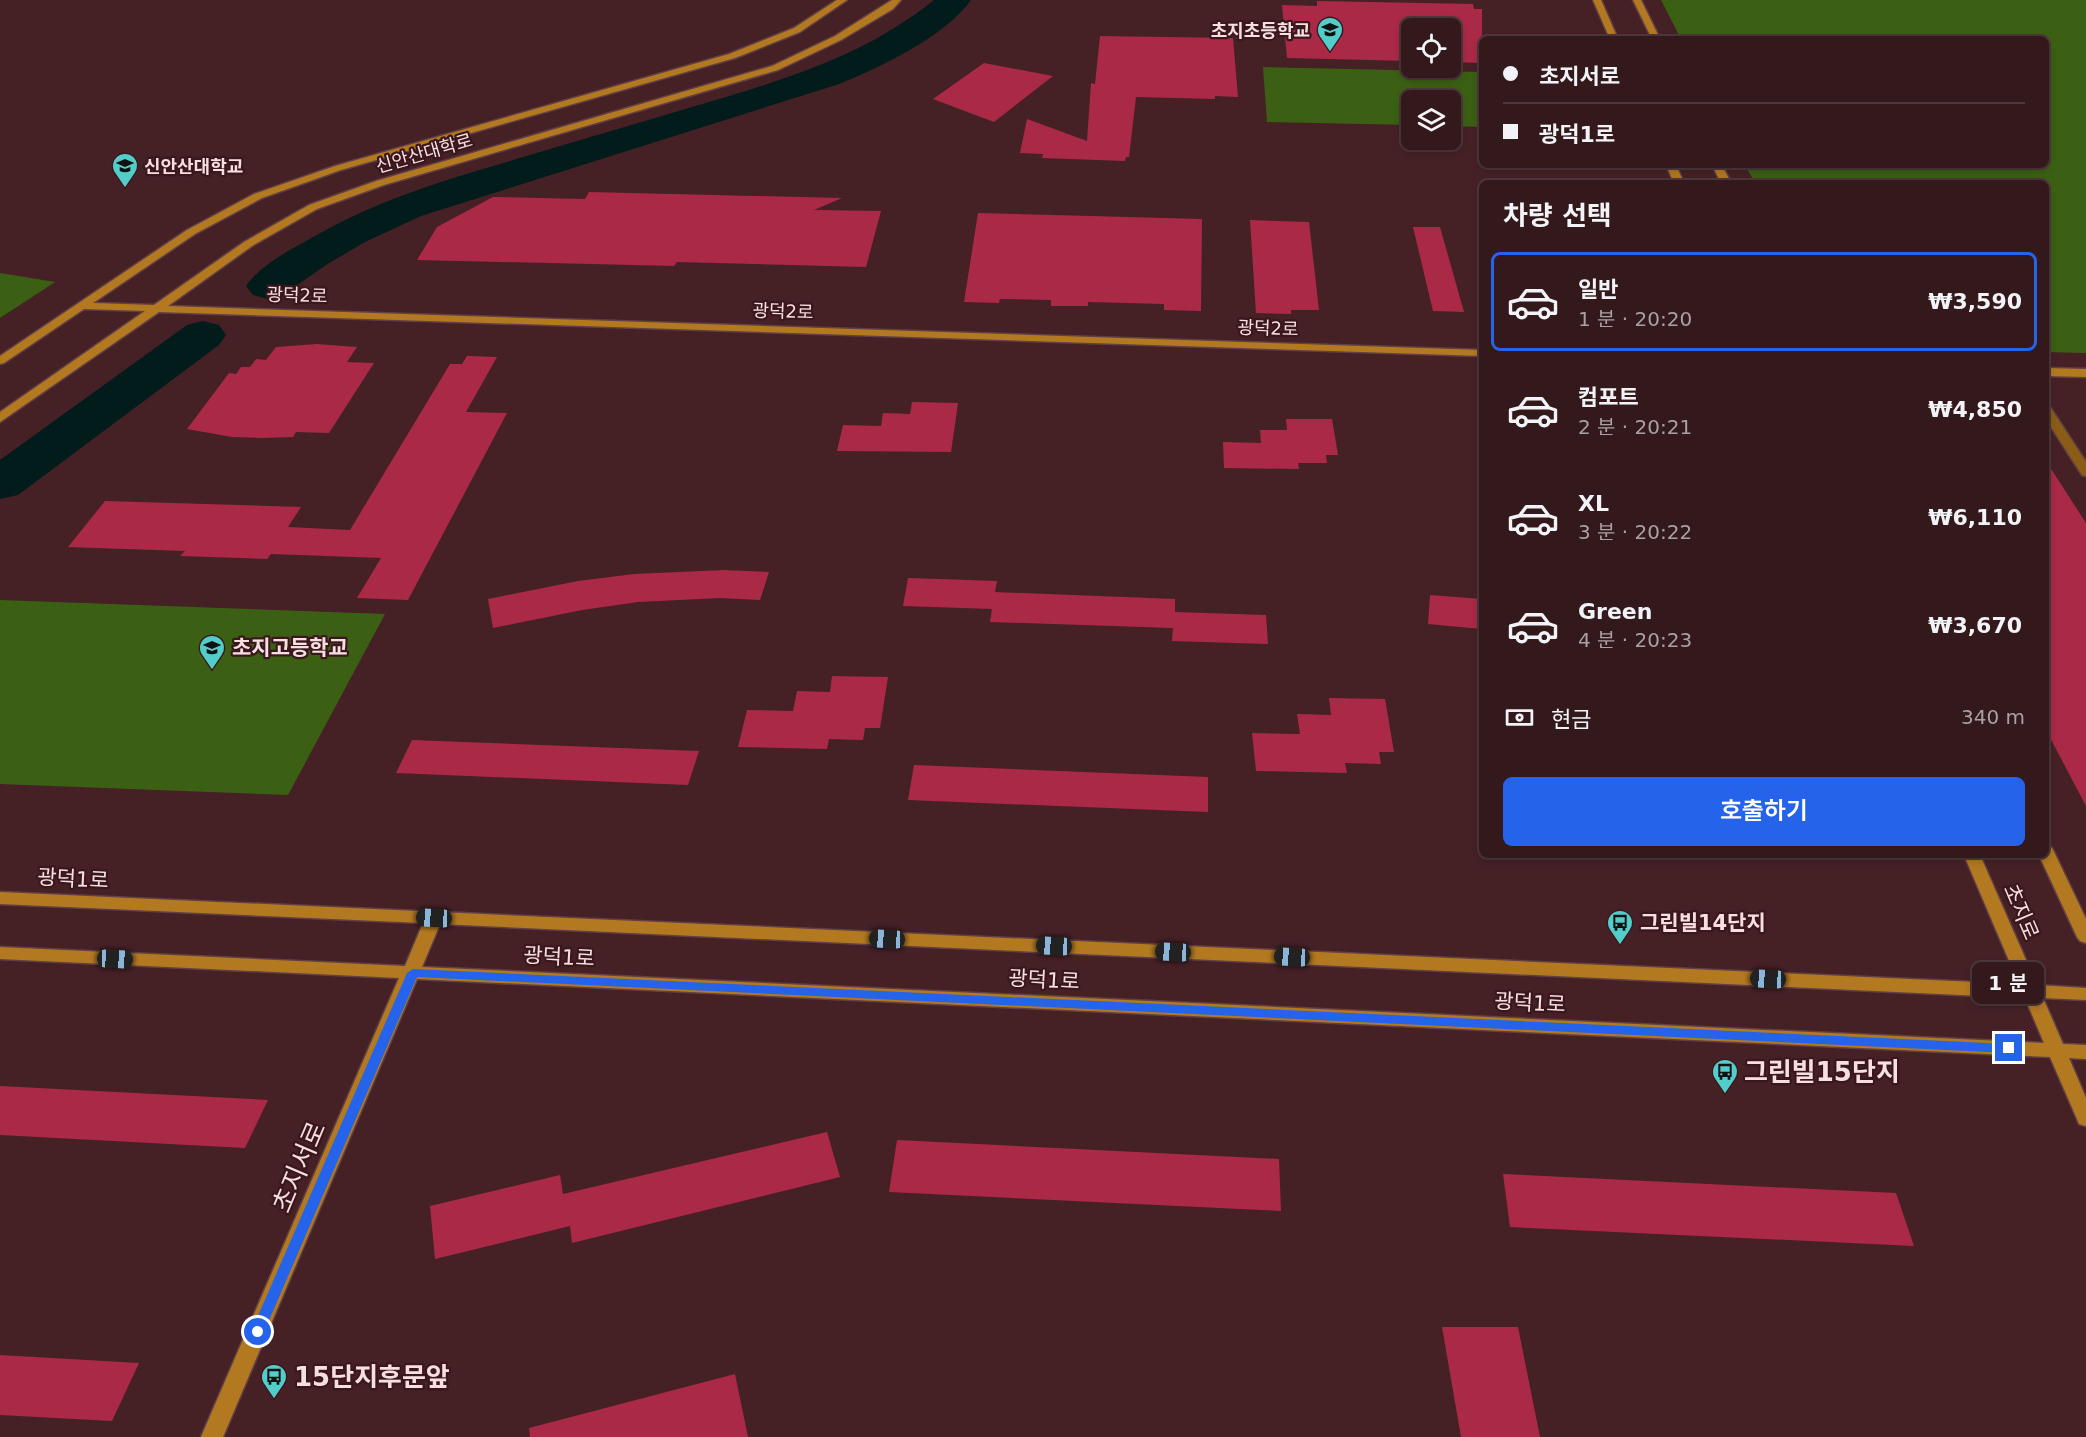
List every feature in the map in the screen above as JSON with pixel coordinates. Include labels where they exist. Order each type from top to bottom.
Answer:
[{"type":"street","name":"신안산대학로","points":[[0,361],[191,232],[258,196],[338,168],[649,82],[732,56],[797,30],[843,0]]},
{"type":"street","name":"신안산대학로","points":[[0,418],[248,244],[313,207],[380,183],[775,68],[838,38],[890,7],[897,0]]},
{"type":"street","points":[[1597,0],[1613,36]]},
{"type":"street","points":[[1637,0],[1655,36]]},
{"type":"street","name":"광덕2로","points":[[82,306],[1479,353]]},
{"type":"street","points":[[2049,372],[2086,373]]},
{"type":"street","points":[[2049,415],[2086,472]]},
{"type":"street","name":"초지로","points":[[1973,858],[2086,1119]]},
{"type":"street","points":[[2049,858],[2086,936]]},
{"type":"street","name":"광덕1로","points":[[0,898],[2086,994]]},
{"type":"street","name":"초지서로","points":[[212,1437],[413,973],[434,918]]},
{"type":"street","name":"광덕1로","points":[[0,953],[2086,1052]]},
{"type":"green space","points":[[1661,0],[2086,0],[2086,353],[2049,352],[2049,180],[1753,180],[1747,168],[2049,168],[2049,36],[1679,36]]},
{"type":"green space","points":[[1263,67],[1401,70],[1401,78],[1461,78],[1461,72],[1479,72],[1479,127],[1461,126],[1461,90],[1401,90],[1401,125],[1267,122]]},
{"type":"green space","points":[[0,273],[55,282],[0,318]]},
{"type":"green space","points":[[0,600],[385,614],[288,795],[0,784]]},
{"type":"building","name":"초지초등학교","points":[[1317,1],[1473,4],[1474,9],[1482,9],[1479,63],[1461,62],[1461,18],[1401,18],[1401,61],[1287,58],[1282,5],[1317,6]]},
{"type":"building","points":[[1100,36],[1233,38],[1238,97],[1215,96],[1215,99],[1136,97],[1129,157],[1126,157],[1125,161],[1042,158],[1043,154],[1020,153],[1027,119],[1087,141],[1091,83],[1095,84]]},
{"type":"building","points":[[984,63],[1053,76],[994,122],[933,99]]},
{"type":"building","points":[[589,192],[842,198],[814,210],[881,211],[866,267],[677,262],[674,266],[417,260],[437,227],[493,197],[585,199]]},
{"type":"building","points":[[978,213],[1202,219],[1201,311],[1164,310],[1164,304],[1088,302],[1088,306],[1051,306],[1051,300],[1000,299],[999,303],[964,302]]},
{"type":"building","points":[[1250,220],[1309,222],[1319,310],[1291,310],[1291,314],[1256,313]]},
{"type":"building","points":[[1413,227],[1440,227],[1464,312],[1433,311]]},
{"type":"building","points":[[317,344],[357,347],[347,362],[374,363],[329,433],[296,432],[293,437],[262,438],[232,437],[187,429],[229,373],[236,374],[241,367],[250,367],[256,359],[266,360],[276,347]]},
{"type":"building","name":"초지고등학교","points":[[467,356],[497,357],[466,412],[507,413],[408,600],[357,598],[381,558],[271,554],[267,559],[180,556],[185,551],[68,547],[105,501],[301,507],[288,527],[350,530],[450,364],[462,364]]},
{"type":"building","points":[[912,402],[958,403],[951,452],[837,451],[843,425],[881,426],[883,413],[910,414]]},
{"type":"building","points":[[1286,419],[1332,419],[1338,455],[1326,455],[1327,463],[1298,463],[1299,469],[1224,468],[1223,442],[1261,443],[1260,430],[1287,430]]},
{"type":"building","points":[[2049,466],[2086,523],[2086,806],[2049,736]]},
{"type":"building","points":[[724,570],[769,572],[760,600],[720,598],[638,602],[582,610],[493,628],[488,599],[578,581],[634,574]]},
{"type":"building","points":[[908,578],[997,581],[995,592],[1175,599],[1175,612],[1266,615],[1268,644],[1172,641],[1173,628],[990,622],[992,609],[903,606]]},
{"type":"building","points":[[1430,595],[1479,599],[1479,629],[1428,624]]},
{"type":"building","points":[[832,676],[888,677],[880,728],[865,728],[863,740],[829,739],[827,749],[738,747],[747,710],[793,711],[797,691],[830,692]]},
{"type":"building","points":[[1329,698],[1385,699],[1394,752],[1379,752],[1381,764],[1345,763],[1347,773],[1256,771],[1252,733],[1300,734],[1297,714],[1331,715]]},
{"type":"building","points":[[412,740],[699,751],[688,785],[396,773]]},
{"type":"building","points":[[914,765],[1208,777],[1208,812],[908,800]]},
{"type":"building","points":[[0,1086],[268,1100],[245,1148],[0,1135]]},
{"type":"building","points":[[827,1132],[840,1177],[572,1243],[570,1226],[435,1259],[430,1206],[560,1175],[563,1194]]},
{"type":"building","points":[[897,1140],[1279,1159],[1281,1211],[889,1192]]},
{"type":"building","points":[[1503,1174],[1896,1193],[1914,1246],[1510,1227]]},
{"type":"building","points":[[1442,1327],[1518,1327],[1540,1437],[1461,1437]]},
{"type":"building","points":[[0,1355],[139,1363],[112,1421],[0,1415]]},
{"type":"building","points":[[735,1374],[748,1437],[530,1437],[529,1428]]},
{"type":"waterway","points":[[268,286],[311,256],[350,233],[407,207],[827,77],[866,60],[901,40],[954,0]]},
{"type":"waterway","points":[[0,484],[203,335]]},
{"type":"place","name":"초지초등학교","points":[[1330,53]]},
{"type":"place","name":"신안산대학교","points":[[125,189]]},
{"type":"place","name":"초지고등학교","points":[[212,671]]},
{"type":"place","name":"그린빌14단지","points":[[1620,946]]},
{"type":"place","name":"그린빌15단지","points":[[1725,1095]]},
{"type":"place","name":"15단지후문앞","points":[[274,1400]]},
{"type":"route","points":[[258,1332],[413,973],[2009,1048]]}]
